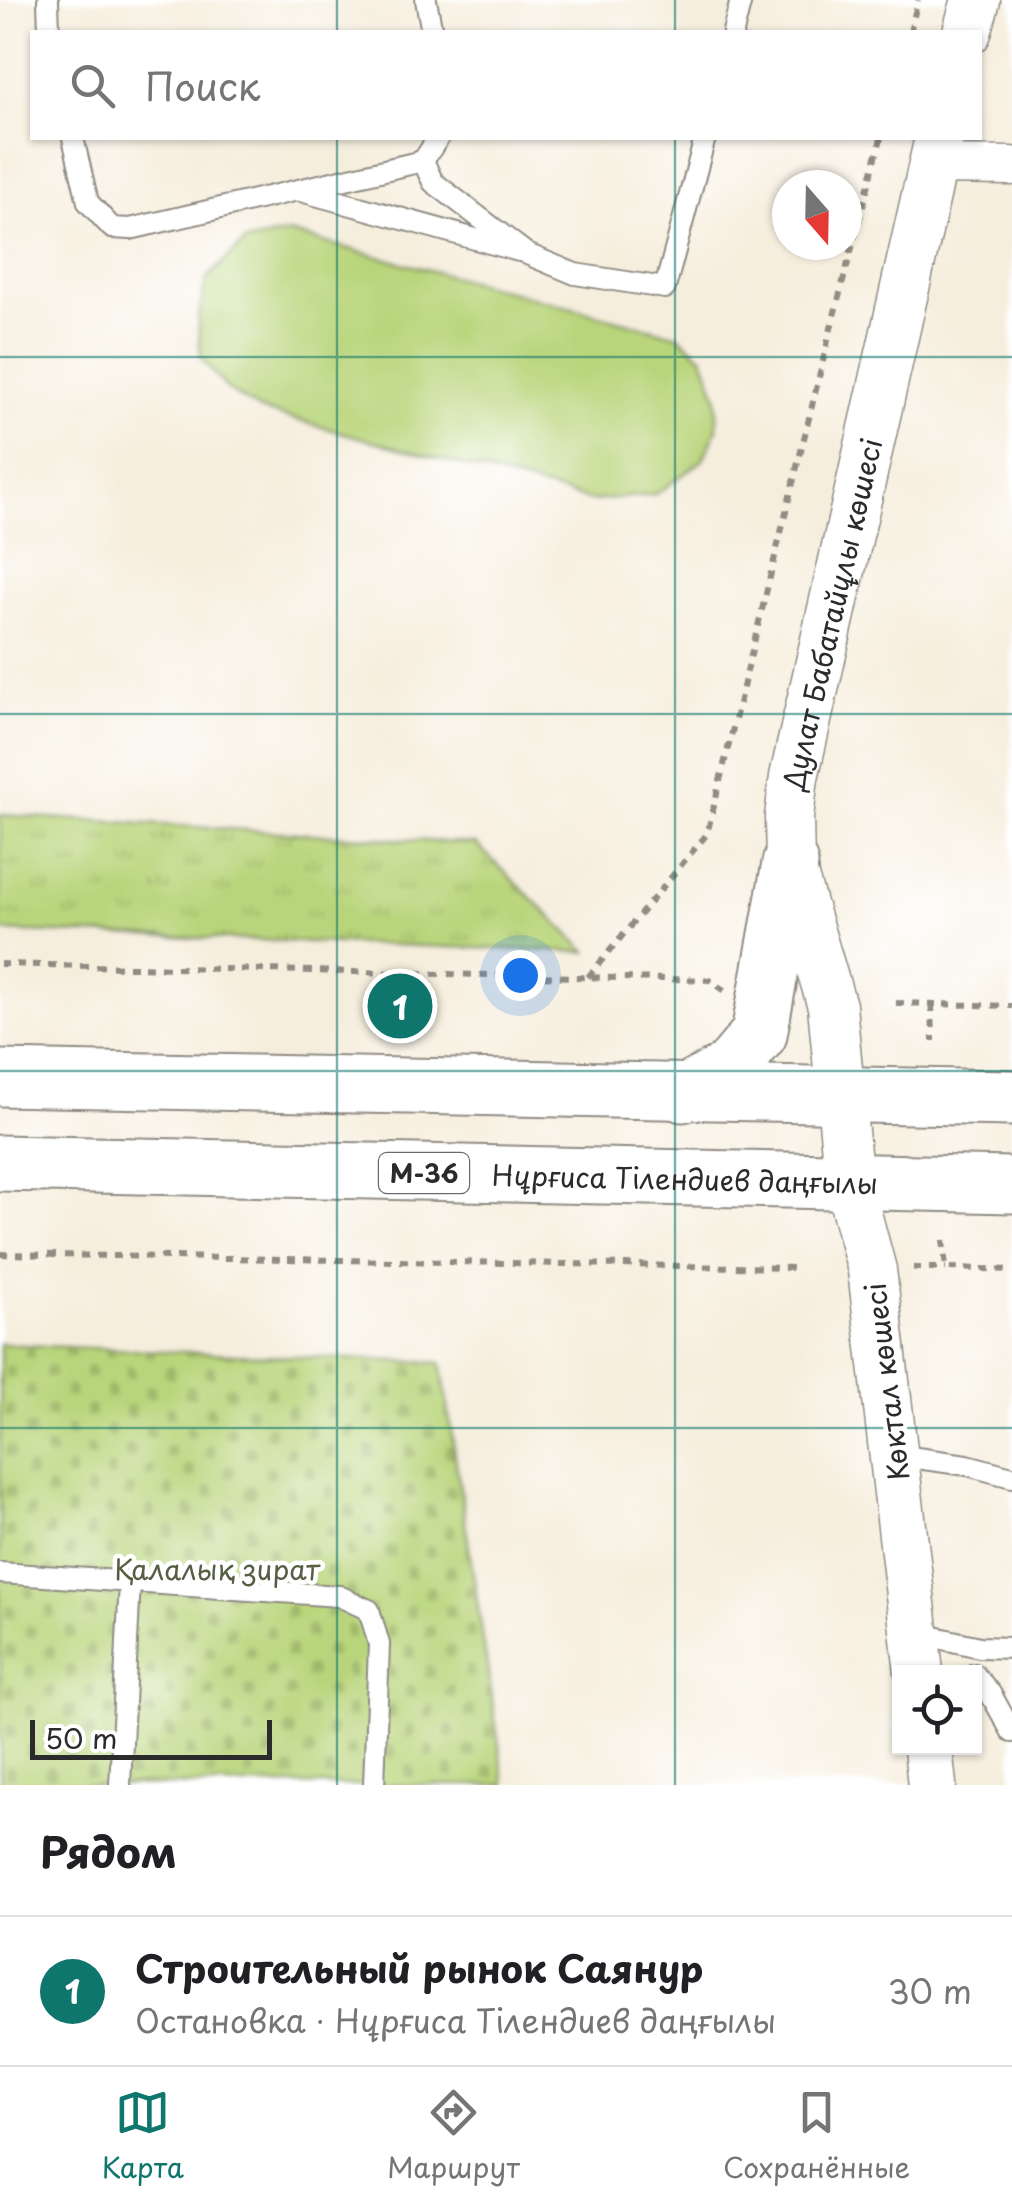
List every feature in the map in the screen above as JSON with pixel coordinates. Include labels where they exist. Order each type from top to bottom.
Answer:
[{"type":"main road","points":[[683,1094],[730,1068],[760,1034],[790,864]]},
{"type":"main road","points":[[0,1078],[1012,1098]]},
{"type":"main road","name":"Нұрғиса Тілендиев даңғылы","points":[[0,1163],[1012,1185]]},
{"type":"street","points":[[968,30],[976,0]]},
{"type":"street","points":[[936,151],[1012,166]]},
{"type":"street","name":"Дулат Бабатайұлы көшесі","points":[[842,1094],[832,1006],[790,864],[794,777],[936,151]]},
{"type":"street","name":"Көктал көшесі","points":[[842,1094],[849,1184],[872,1270],[895,1456],[925,1648]]},
{"type":"street","points":[[929,1755],[932,1785]]},
{"type":"lane","points":[[48,0],[49,30]]},
{"type":"lane","points":[[426,0],[432,30]]},
{"type":"lane","points":[[734,30],[742,0]]},
{"type":"lane","points":[[73,140],[88,202],[112,228],[130,229],[423,161],[437,140]]},
{"type":"lane","points":[[295,190],[527,254],[574,274],[665,288],[704,140]]},
{"type":"lane","points":[[423,161],[433,182],[527,254]]},
{"type":"lane","points":[[895,1456],[1012,1477]]},
{"type":"lane","points":[[0,1573],[339,1596],[369,1610],[380,1644],[374,1785]]},
{"type":"lane","points":[[120,1785],[130,1581]]},
{"type":"lane","points":[[925,1648],[1012,1648]]},
{"type":"lane","points":[[925,1648],[958,1665]]},
{"type":"lane","points":[[982,1683],[1012,1732]]},
{"type":"path","points":[[910,30],[918,0]]},
{"type":"path","points":[[588,977],[707,834],[835,312],[881,140]]},
{"type":"path","points":[[0,964],[710,980],[738,1002]]},
{"type":"path","points":[[896,1003],[1012,1006]]},
{"type":"path","points":[[932,1004],[933,1042]]},
{"type":"path","points":[[943,1240],[946,1268]]},
{"type":"path","points":[[0,1254],[792,1268]]},
{"type":"path","points":[[913,1268],[1012,1270]]},
{"type":"green space","points":[[289,233],[679,336],[703,357],[717,396],[717,430],[702,461],[656,494],[593,501],[260,410],[228,390],[201,358],[198,319],[207,278],[245,242]]},
{"type":"green space","points":[[0,815],[476,844],[587,952],[0,931]]},
{"type":"green space","name":"Қалалық зират","points":[[0,1344],[441,1363],[505,1785],[0,1785]]},
{"type":"place","name":"Строительный рынок Саянур","points":[[400,1006]]}]
